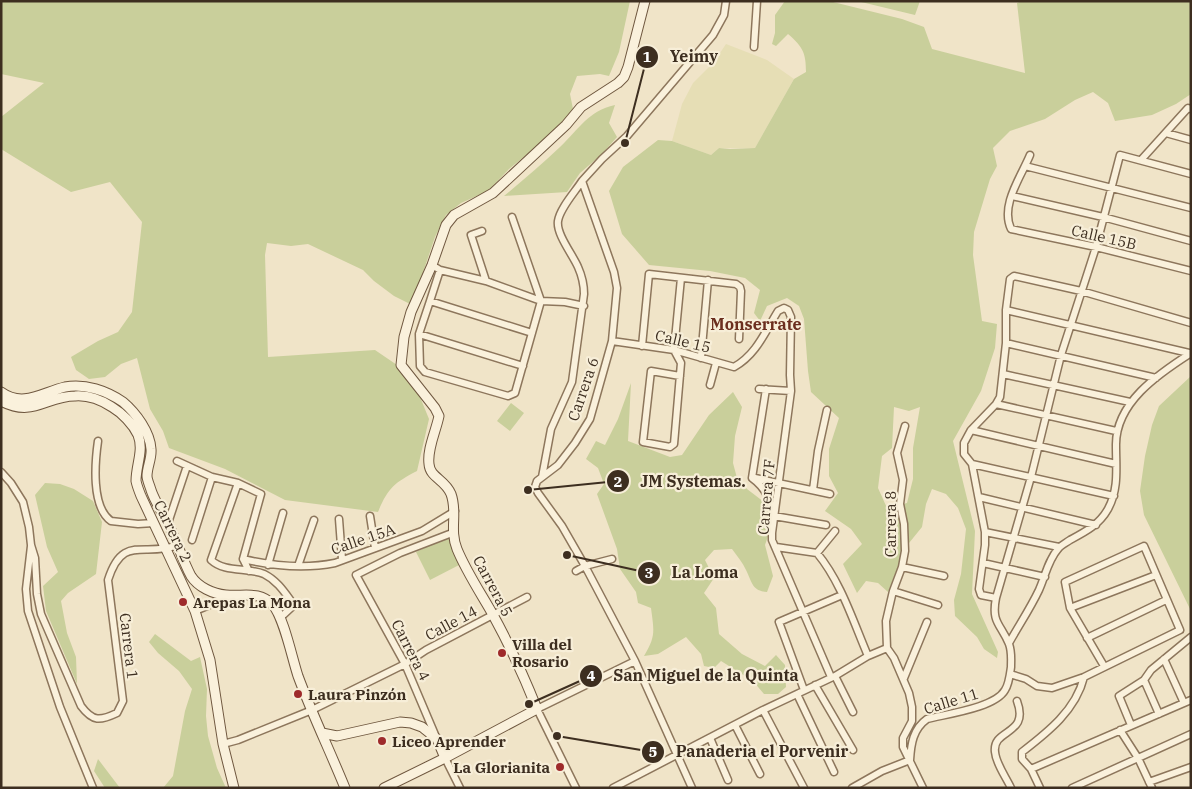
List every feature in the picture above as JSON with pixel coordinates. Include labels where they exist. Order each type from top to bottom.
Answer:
[{"type":"street","points":[[512,217],[541,301],[515,393],[508,396],[425,372],[420,366],[419,334],[430,301],[446,225],[454,215],[492,193],[566,125],[581,107],[592,98],[609,91],[624,76],[633,50],[645,1]]},
{"type":"street","points":[[692,788],[635,661],[585,566],[562,526],[535,487],[542,477],[552,429],[572,382],[584,306],[583,281],[578,266],[559,232],[558,222],[562,209],[582,181],[627,136],[713,35],[724,15],[726,1]]},
{"type":"street","points":[[754,47],[757,1]]},
{"type":"street","points":[[1141,160],[1188,108],[1191,109]]},
{"type":"street","points":[[1166,132],[1191,140]]},
{"type":"street","points":[[1030,155],[1012,196],[1102,217],[1191,241]]},
{"type":"street","points":[[1104,666],[1070,608],[1065,582],[1144,546],[1180,630],[1084,677],[1045,689],[1026,679],[1010,674],[1012,652],[996,622],[994,608],[1031,477],[1061,355],[1096,247],[1102,217],[1120,155],[1191,174]]},
{"type":"street","points":[[1026,166],[1191,208]]},
{"type":"street","name":"Carrera 6","points":[[542,477],[558,465],[576,443],[590,418],[612,341],[617,288],[614,272],[582,181]]},
{"type":"street","name":"Calle 15B","points":[[1012,196],[1008,217],[1011,229],[1096,247],[1191,271]]},
{"type":"street","points":[[482,231],[471,235],[486,281]]},
{"type":"street","points":[[436,267],[486,281],[541,301],[565,302],[584,306]]},
{"type":"street","points":[[436,267],[411,312],[404,336],[401,365],[435,408],[439,416],[431,446],[429,467],[431,473],[446,483],[451,494],[454,511],[452,533]]},
{"type":"street","points":[[642,346],[649,274],[736,284],[740,287],[741,291],[739,339]]},
{"type":"street","points":[[996,598],[981,595],[979,589],[985,532],[980,497],[972,464],[964,454],[964,443],[971,430],[996,404],[1000,397],[1010,280],[1014,276],[1081,291],[1191,323]]},
{"type":"street","points":[[680,376],[651,371],[643,442],[670,447],[674,444],[680,376],[680,363],[674,350],[681,278]]},
{"type":"street","points":[[701,358],[708,280]]},
{"type":"street","points":[[430,301],[532,334]]},
{"type":"street","name":"Carrera 7F","points":[[745,361],[755,349],[778,311],[784,308],[788,310],[792,317],[791,391],[772,533],[804,612],[833,676],[852,712]]},
{"type":"street","points":[[1006,310],[1190,353]]},
{"type":"street","points":[[419,334],[523,366]]},
{"type":"street","name":"Calle 15","points":[[612,341],[674,350],[734,367],[745,361]]},
{"type":"street","points":[[1006,343],[1156,378]]},
{"type":"street","points":[[1008,643],[1031,607],[1052,557],[1059,547],[1096,525],[1107,511],[1114,496],[1116,431],[1130,402],[1156,378],[1190,353]]},
{"type":"street","points":[[710,385],[716,363]]},
{"type":"street","points":[[1003,374],[1130,402]]},
{"type":"street","name":"Carrera 2","points":[[1,392],[20,400],[32,399],[68,386],[83,387],[99,390],[124,403],[147,431],[152,450],[147,476],[152,493],[192,576],[198,584],[208,590],[226,595]]},
{"type":"street","points":[[752,478],[763,389],[791,391]]},
{"type":"street","name":"Carrera 2","points":[[1,401],[21,408],[33,408],[53,400],[75,396],[91,397],[118,411],[137,434],[140,448],[136,482],[195,611],[210,660],[223,744],[234,788]]},
{"type":"street","points":[[996,404],[1116,431]]},
{"type":"street","points":[[813,490],[818,450],[827,410]]},
{"type":"street","name":"Carrera 8","points":[[905,426],[897,453],[903,480],[900,504],[904,524],[905,552],[886,621],[887,648],[894,658],[909,692],[912,721],[902,743],[923,788]]},
{"type":"street","points":[[971,430],[1116,464]]},
{"type":"street","points":[[98,441],[95,463],[98,497],[105,514],[111,521],[138,524],[154,522]]},
{"type":"street","points":[[177,461],[212,477],[238,483],[261,494],[262,498],[243,559],[249,571]]},
{"type":"street","points":[[972,464],[1114,496]]},
{"type":"street","name":"Carrera 2","points":[[168,523],[187,466]]},
{"type":"street","points":[[1,472],[11,483],[22,502],[29,527],[31,545],[26,589],[28,611],[60,707],[93,788]]},
{"type":"street","points":[[192,540],[212,477]]},
{"type":"street","points":[[752,478],[830,494]]},
{"type":"street","points":[[752,478],[766,492],[774,516],[826,525]]},
{"type":"street","points":[[238,483],[211,560],[222,567],[263,574],[277,584],[294,605],[280,618]]},
{"type":"street","points":[[980,497],[1096,525]]},
{"type":"street","name":"Calle 15A","points":[[243,559],[268,564],[298,566],[322,566],[336,563],[342,559],[422,531],[454,511]]},
{"type":"street","points":[[268,564],[283,513]]},
{"type":"street","points":[[370,516],[375,548]]},
{"type":"street","points":[[339,519],[342,559]]},
{"type":"street","points":[[298,566],[314,520]]},
{"type":"street","points":[[817,553],[835,531]]},
{"type":"street","points":[[985,532],[1059,547]]},
{"type":"street","name":"Carrera 4","points":[[452,533],[400,553],[356,575],[405,664],[445,758],[460,788]]},
{"type":"street","name":"Carrera 5","points":[[452,533],[457,549],[525,679],[537,709],[576,788]]},
{"type":"street","name":"Carrera 1","points":[[31,545],[35,558],[37,594],[41,614],[81,706],[87,714],[96,719],[105,719],[117,713],[122,701],[108,580],[112,567],[119,557],[126,552],[139,548],[167,549]]},
{"type":"street","points":[[167,549],[178,545]]},
{"type":"street","points":[[776,546],[817,553],[827,564],[868,656]]},
{"type":"street","points":[[576,571],[585,566],[612,559]]},
{"type":"street","points":[[983,563],[1045,577]]},
{"type":"street","points":[[902,567],[944,576]]},
{"type":"street","points":[[1070,608],[1156,575]]},
{"type":"street","points":[[893,591],[938,605]]},
{"type":"street","points":[[195,611],[214,603],[226,595],[256,595],[272,605],[280,618],[299,677],[345,788]]},
{"type":"street","points":[[804,690],[779,622],[842,595]]},
{"type":"street","name":"Calle 14","points":[[223,744],[238,740],[312,710],[405,664],[426,650],[527,598]]},
{"type":"street","points":[[1087,638],[1166,600]]},
{"type":"street","points":[[904,678],[927,622]]},
{"type":"street","points":[[1131,725],[1119,696],[1144,680],[1164,659],[1190,640]]},
{"type":"street","points":[[612,788],[887,648]]},
{"type":"street","points":[[1031,769],[1188,702],[1164,659]]},
{"type":"street","points":[[384,788],[635,661]]},
{"type":"street","name":"Calle 11","points":[[910,760],[911,745],[920,724],[926,719],[981,706],[990,702],[1005,691],[1010,674]]},
{"type":"street","points":[[1040,788],[1031,769],[1022,759],[1022,752],[1048,732],[1057,722],[1081,691],[1084,677]]},
{"type":"street","points":[[1144,680],[1159,714]]},
{"type":"street","points":[[815,685],[853,750]]},
{"type":"street","points":[[796,694],[834,772]]},
{"type":"street","points":[[1011,788],[994,752],[998,739],[1010,731],[1020,719],[1021,711],[1017,701]]},
{"type":"street","points":[[763,710],[804,788]]},
{"type":"street","points":[[322,733],[337,736],[400,722],[422,726],[437,739]]},
{"type":"street","points":[[735,725],[760,774]]},
{"type":"street","points":[[1120,730],[1138,758],[1151,785],[1191,767]]},
{"type":"street","points":[[1072,788],[1191,734]]},
{"type":"street","points":[[710,738],[728,780]]},
{"type":"street","points":[[852,788],[882,771],[910,760]]},
{"type":"shaded area","points":[[726,44],[767,60],[794,79],[755,148],[719,148],[711,155],[672,141],[682,104],[693,83],[714,62]]},
{"type":"green space","points":[[1,1],[630,1],[619,52],[609,76],[600,74],[577,76],[570,94],[573,109],[553,133],[509,169],[488,191],[461,203],[446,215],[435,237],[412,305],[394,296],[363,270],[308,244],[291,246],[267,243],[265,255],[268,357],[375,350],[397,365],[420,397],[429,419],[417,471],[393,487],[385,497],[378,512],[285,500],[225,469],[169,448],[163,431],[150,409],[137,358],[121,364],[105,377],[89,379],[76,370],[71,357],[118,332],[132,312],[142,222],[110,182],[71,192],[1,149],[1,117],[44,83],[1,74]]},
{"type":"green space","points":[[785,1],[829,1],[902,19],[924,27],[932,49],[1025,73],[1017,3],[1022,1],[1191,1],[1191,94],[1176,104],[1152,115],[1115,121],[1108,103],[1093,92],[1075,100],[1045,119],[1010,131],[993,148],[997,166],[990,179],[974,232],[973,255],[982,321],[997,324],[995,348],[981,391],[953,441],[975,531],[972,594],[998,652],[997,658],[984,649],[977,637],[955,616],[954,600],[961,574],[966,529],[958,508],[946,494],[932,489],[926,504],[922,527],[905,548],[888,592],[878,583],[866,581],[857,593],[843,564],[862,544],[851,529],[825,511],[838,493],[829,476],[829,449],[839,418],[811,392],[804,319],[799,306],[787,298],[767,306],[760,321],[754,313],[760,290],[745,278],[710,271],[649,265],[622,234],[609,191],[623,167],[658,140],[672,141],[711,155],[719,148],[755,148],[794,79],[806,72],[803,51],[788,34],[776,46],[772,44],[775,33],[775,15]],"holes":[[[894,407],[909,411],[920,407],[913,448],[913,479],[907,503],[887,508],[878,488],[882,456],[892,448]]]},
{"type":"green space","points":[[857,1],[920,1],[915,15]]},
{"type":"green space","points":[[615,105],[609,123],[617,137],[602,154],[580,173],[567,192],[504,196],[553,153],[591,116]]},
{"type":"green space","points":[[1191,376],[1191,611],[1144,515],[1140,491],[1145,456],[1152,425],[1159,406]]},
{"type":"green space","points":[[631,383],[628,441],[670,457],[682,455],[709,415],[733,392],[742,407],[735,436],[733,463],[737,478],[747,489],[764,502],[770,518],[769,533],[765,545],[773,576],[767,592],[758,590],[753,585],[732,549],[714,550],[705,560],[714,578],[704,593],[716,608],[719,634],[742,654],[765,666],[776,655],[785,665],[786,687],[778,694],[764,694],[753,681],[721,661],[714,668],[704,666],[701,654],[686,637],[658,654],[644,656],[651,643],[653,633],[651,608],[638,603],[636,592],[620,569],[617,549],[597,494],[604,484],[598,468],[586,459],[596,441],[605,445],[618,419]]},
{"type":"green space","points":[[511,403],[524,413],[510,431],[497,421]]},
{"type":"green space","points":[[45,483],[60,484],[74,489],[93,501],[102,522],[96,574],[68,593],[61,601],[67,633],[76,657],[77,684],[46,611],[43,586],[58,572],[47,547],[35,495]]},
{"type":"green space","points":[[448,537],[461,564],[430,580],[416,552]]},
{"type":"green space","points":[[155,634],[191,661],[200,657],[207,689],[206,716],[208,736],[217,768],[226,788],[163,788],[173,776],[185,711],[192,689],[179,671],[158,653],[149,642]]},
{"type":"green space","points":[[98,759],[120,788],[105,788],[94,771]]},
{"type":"place","name":"Yeimy","points":[[625,143]]},
{"type":"place","name":"JM Systemas.","points":[[528,490]]},
{"type":"place","name":"La Loma","points":[[567,555]]},
{"type":"place","name":"Arepas La Mona","points":[[183,602]]},
{"type":"place","name":"Villa del Rosario","points":[[502,653]]},
{"type":"place","name":"Laura Pinzón","points":[[298,694]]},
{"type":"place","name":"San Miguel de la Quinta","points":[[529,704]]},
{"type":"place","name":"Panaderia el Porvenir","points":[[557,736]]},
{"type":"place","name":"Liceo Aprender","points":[[382,741]]},
{"type":"place","name":"La Glorianita","points":[[560,767]]},
{"type":"district","name":"Monserrate","points":[[756,324]]}]
